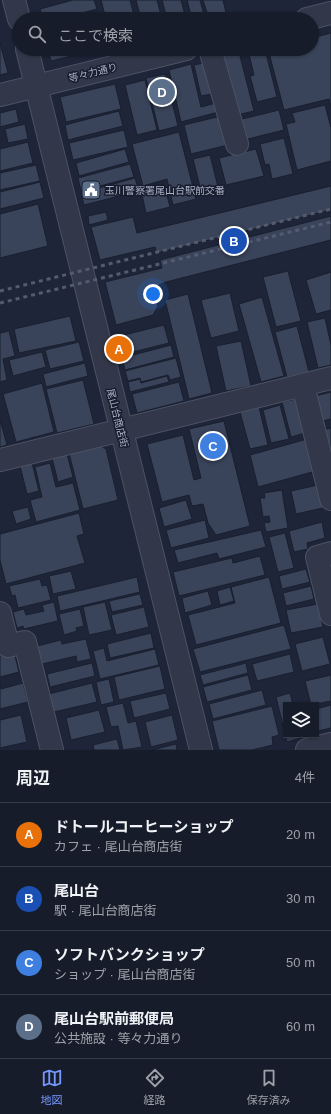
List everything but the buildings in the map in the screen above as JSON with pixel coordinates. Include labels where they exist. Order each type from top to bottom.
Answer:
[{"type":"street","points":[[14,0],[17,12]]},
{"type":"street","points":[[319,16],[331,13]]},
{"type":"street","name":"尾山台商店街","points":[[29,56],[201,750]]},
{"type":"street","name":"等々力通り","points":[[0,95],[158,56]]},
{"type":"street","points":[[212,56],[236,144]]},
{"type":"street","points":[[0,460],[331,378]]},
{"type":"street","points":[[303,385],[331,499]]},
{"type":"street","points":[[331,553],[317,557],[331,614]]},
{"type":"street","points":[[0,613],[8,646],[25,642],[52,750]]},
{"type":"street","points":[[308,750],[331,744]]},
{"type":"railway","points":[[0,291],[331,209]]},
{"type":"railway","points":[[0,303],[331,222]]},
{"type":"place","name":"尾山台駅前郵便局","points":[[162,92]]},
{"type":"place","name":"玉川警察署尾山台駅前交番","points":[[91,190]]},
{"type":"place","name":"尾山台","points":[[234,241]]},
{"type":"place","name":"ドトールコーヒーショップ","points":[[119,349]]},
{"type":"place","name":"ソフトバンクショップ","points":[[213,446]]}]
